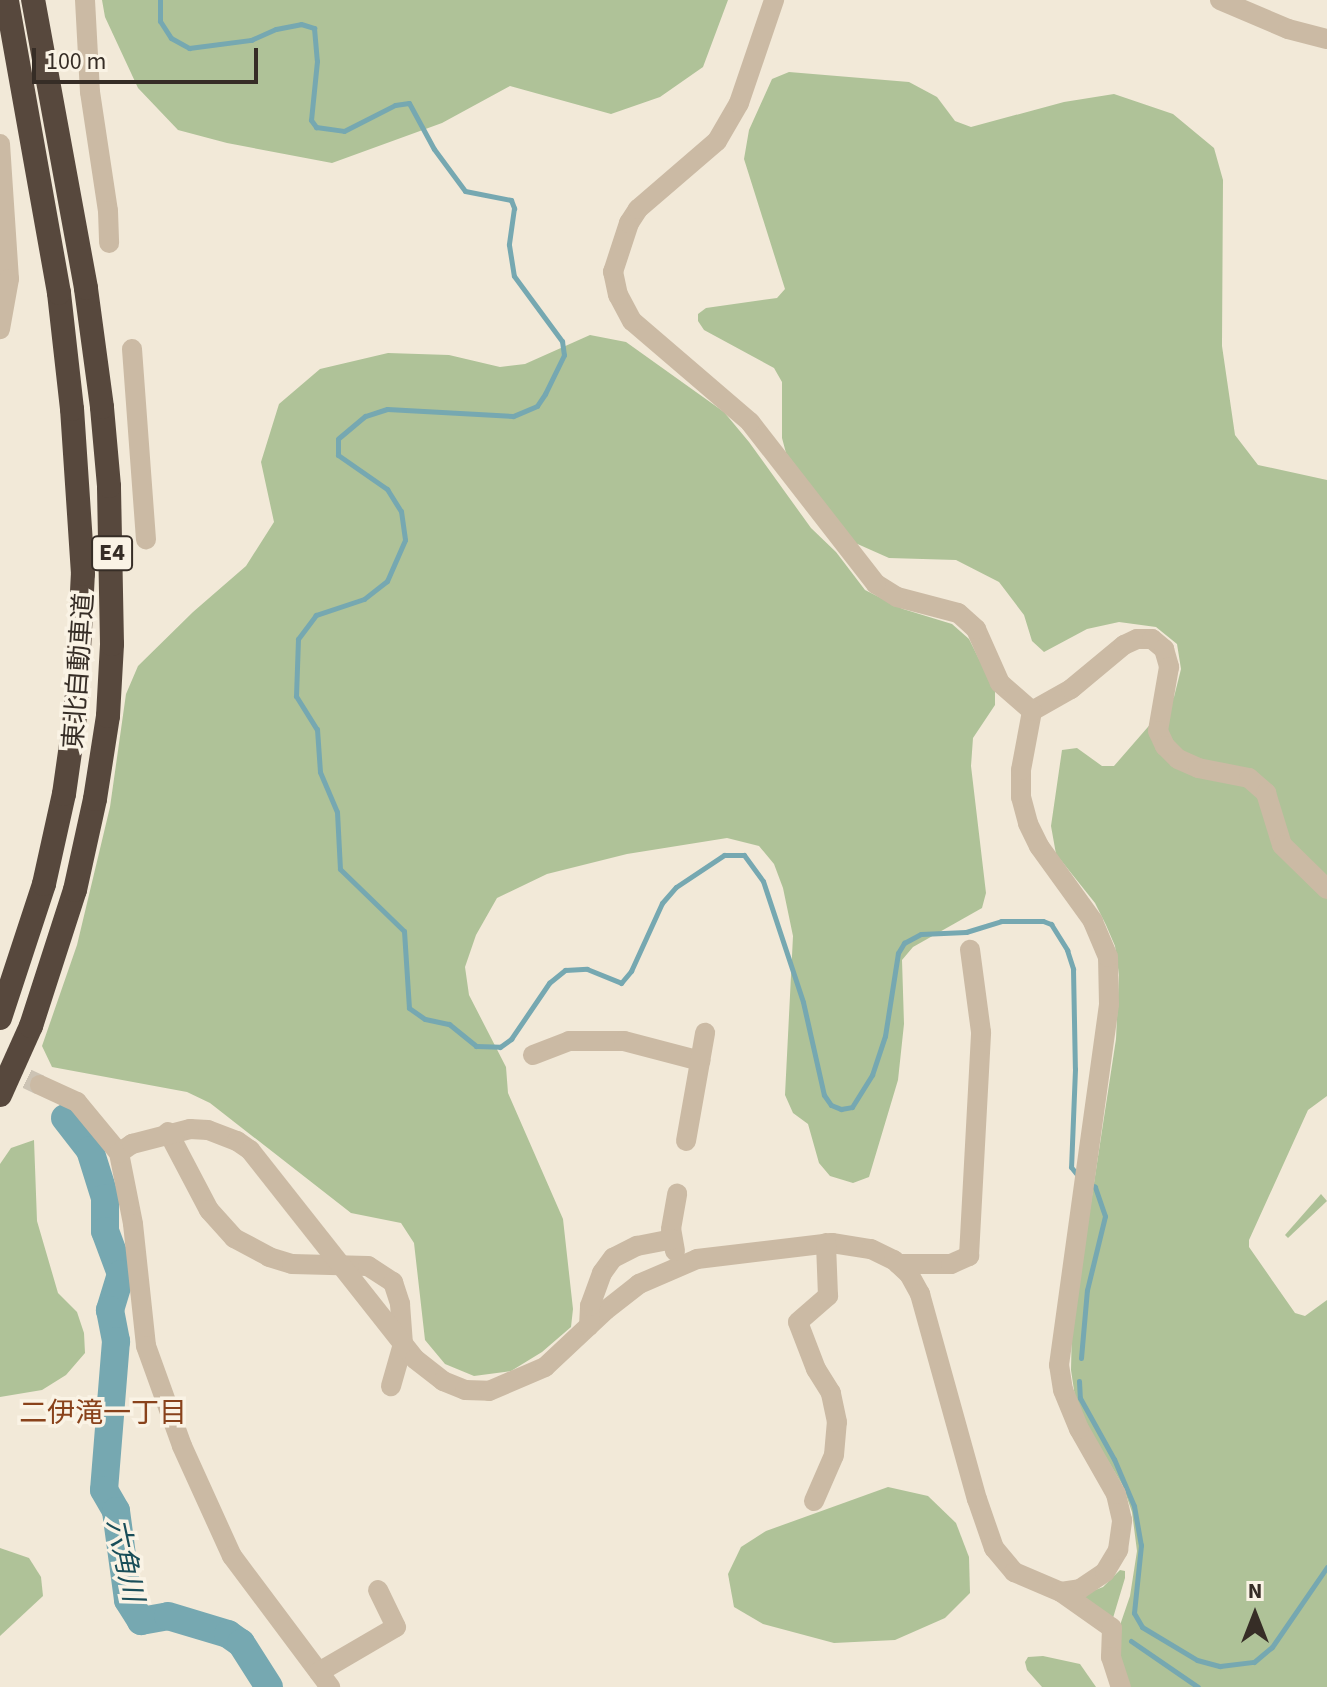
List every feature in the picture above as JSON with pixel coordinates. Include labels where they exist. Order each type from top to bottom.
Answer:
[{"type":"highway","name":"東北自動車道","points":[[0,1018],[44,884],[64,794],[76,710],[83,574],[74,422],[59,293],[7,0]]},
{"type":"highway","name":"東北自動車道","points":[[0,1095],[31,1026],[75,890],[98,785],[108,716],[112,644],[109,486],[102,407],[86,288],[33,0]]},
{"type":"street","points":[[85,0],[90,92],[108,211],[109,243]]},
{"type":"street","points":[[774,0],[739,103],[717,141],[638,209],[629,223],[613,272],[618,295],[632,321],[750,422],[876,584],[897,597],[958,613],[976,629],[1000,683],[1032,711]]},
{"type":"street","points":[[1220,0],[1288,29],[1327,39]]},
{"type":"street","points":[[0,144],[9,279],[0,329]]},
{"type":"street","points":[[132,349],[146,539]]},
{"type":"street","points":[[1032,711],[1071,689],[1124,645],[1137,639],[1152,639],[1164,649],[1169,667],[1158,731],[1165,746],[1178,759],[1198,768],[1249,778],[1266,793],[1282,845],[1327,889]]},
{"type":"street","points":[[1032,711],[1021,770],[1021,797],[1028,823],[1039,846],[1093,921],[1108,957],[1109,1004],[1059,1365],[1063,1390],[1079,1429],[1116,1494],[1122,1520],[1118,1550],[1105,1572],[1080,1589],[1061,1592]]},
{"type":"street","points":[[898,1264],[951,1264],[969,1256],[981,1044],[978,990],[970,950]]},
{"type":"street","points":[[686,1141],[705,1033]]},
{"type":"street","points":[[533,1055],[569,1041],[624,1041],[700,1061]]},
{"type":"street","points":[[40,1085],[77,1102],[119,1153],[135,1237],[146,1346],[182,1446],[232,1556],[324,1680],[396,1627],[378,1590]]},
{"type":"street","points":[[119,1153],[132,1144],[168,1132],[208,1130],[250,1150],[415,1359],[443,1381],[465,1390],[489,1391],[545,1367],[639,1284],[697,1259],[826,1243],[871,1249],[909,1274],[920,1294],[994,1548],[1014,1572],[1061,1592],[1112,1628],[1111,1657],[1121,1687]]},
{"type":"street","points":[[168,1132],[209,1210],[234,1238],[269,1257],[292,1264],[368,1266],[393,1282],[400,1304],[403,1344],[391,1386]]},
{"type":"street","points":[[677,1194],[672,1239],[678,1267]]},
{"type":"street","points":[[589,1326],[594,1295],[613,1258],[637,1246],[672,1239]]},
{"type":"street","points":[[814,1501],[834,1455],[837,1422],[831,1393],[816,1369],[798,1322],[828,1296],[826,1243]]},
{"type":"green space","points":[[102,0],[728,0],[703,67],[660,97],[611,114],[510,86],[442,123],[332,163],[227,143],[178,130],[138,88],[105,17]]},
{"type":"green space","points":[[789,72],[909,82],[937,97],[955,121],[971,127],[1064,102],[1114,94],[1173,114],[1214,148],[1223,180],[1222,346],[1235,435],[1258,465],[1327,480],[1327,1096],[1308,1110],[1249,1240],[1249,1247],[1295,1313],[1305,1316],[1327,1300],[1327,1687],[1126,1687],[1122,1676],[1118,1631],[1130,1596],[1137,1551],[1132,1512],[1123,1486],[1085,1422],[1075,1397],[1071,1370],[1072,1327],[1116,1039],[1119,975],[1115,946],[1106,925],[1095,903],[1056,854],[1051,826],[1062,750],[1077,748],[1102,766],[1114,766],[1174,697],[1181,669],[1177,644],[1156,627],[1119,622],[1087,629],[1044,652],[1032,641],[1024,615],[999,582],[956,560],[889,558],[853,542],[786,453],[782,438],[782,382],[774,368],[704,330],[698,321],[698,314],[706,308],[777,298],[785,289],[744,159],[749,130],[772,79]]},
{"type":"green space","points":[[590,335],[626,342],[724,412],[811,528],[836,552],[865,590],[903,609],[952,624],[969,639],[995,691],[995,705],[973,738],[971,766],[986,893],[982,908],[913,947],[902,960],[904,1024],[898,1080],[869,1177],[853,1183],[830,1176],[819,1163],[808,1124],[793,1113],[785,1095],[793,936],[783,888],[774,864],[759,846],[727,838],[627,854],[547,874],[497,898],[476,935],[465,967],[469,995],[506,1067],[508,1093],[563,1219],[573,1309],[571,1327],[542,1352],[511,1371],[474,1376],[445,1364],[425,1340],[414,1243],[401,1223],[351,1213],[210,1103],[187,1092],[52,1067],[42,1046],[77,945],[110,807],[126,694],[138,666],[246,566],[274,522],[261,462],[279,404],[320,369],[388,353],[449,355],[500,367],[525,364]]},
{"type":"green space","points":[[34,1140],[37,1221],[58,1293],[77,1312],[84,1333],[85,1353],[66,1375],[42,1390],[0,1397],[0,1164],[11,1148]]},
{"type":"green space","points":[[1321,1194],[1327,1201],[1288,1238],[1285,1235]]},
{"type":"green space","points":[[888,1487],[928,1496],[956,1523],[969,1557],[970,1593],[945,1618],[895,1640],[834,1643],[763,1624],[734,1607],[728,1574],[741,1547],[766,1531]]},
{"type":"green space","points":[[0,1548],[29,1558],[41,1577],[43,1596],[0,1636]]},
{"type":"green space","points":[[1120,1570],[1125,1571],[1125,1578],[1113,1618],[1080,1596],[1103,1587]]},
{"type":"green space","points":[[1043,1656],[1080,1664],[1096,1687],[1042,1687],[1027,1670],[1025,1662],[1028,1657]]},
{"type":"waterway","points":[[160,0],[160,21],[171,38],[189,48],[251,40],[276,29],[301,24],[314,28],[317,61],[311,120],[316,127],[344,131],[395,105],[409,103],[434,149],[465,191],[511,200],[514,208],[509,245],[514,276],[562,341],[564,355],[537,406],[513,416],[387,409],[365,416],[338,439],[338,455],[387,489],[401,511],[405,540],[387,581],[364,599],[316,615],[298,639],[296,696],[317,729],[320,772],[337,812],[340,869],[404,931],[409,1008],[425,1019],[449,1024],[476,1046],[500,1047],[511,1039],[549,983],[565,970],[587,969],[621,983],[631,971],[662,903],[676,887],[724,855],[744,855],[763,881],[803,1002],[824,1095],[831,1105],[841,1109],[852,1107],[872,1075],[885,1036],[898,953],[904,943],[921,934],[966,932],[1001,921],[1043,921],[1051,924],[1067,950],[1073,969],[1075,1069],[1071,1167],[1080,1178]]},
{"type":"waterway","name":"六角川","points":[[65,1118],[90,1150],[105,1198],[105,1231],[121,1274],[110,1310],[116,1341],[104,1490],[116,1511],[128,1600],[141,1621],[168,1616],[228,1634],[241,1643],[269,1687]]},
{"type":"waterway","points":[[1081,1358],[1087,1290],[1105,1216],[1095,1187],[1088,1183]]},
{"type":"waterway","points":[[1079,1381],[1080,1398],[1114,1459],[1134,1506],[1141,1545],[1134,1613],[1142,1627],[1197,1660],[1220,1666],[1254,1662],[1272,1647],[1327,1567]]},
{"type":"waterway","points":[[1131,1641],[1198,1687]]},
{"type":"tunnel","points":[[0,1066],[40,1085]]},
{"type":"district","name":"二伊滝一丁目","points":[[103,1413]]}]
